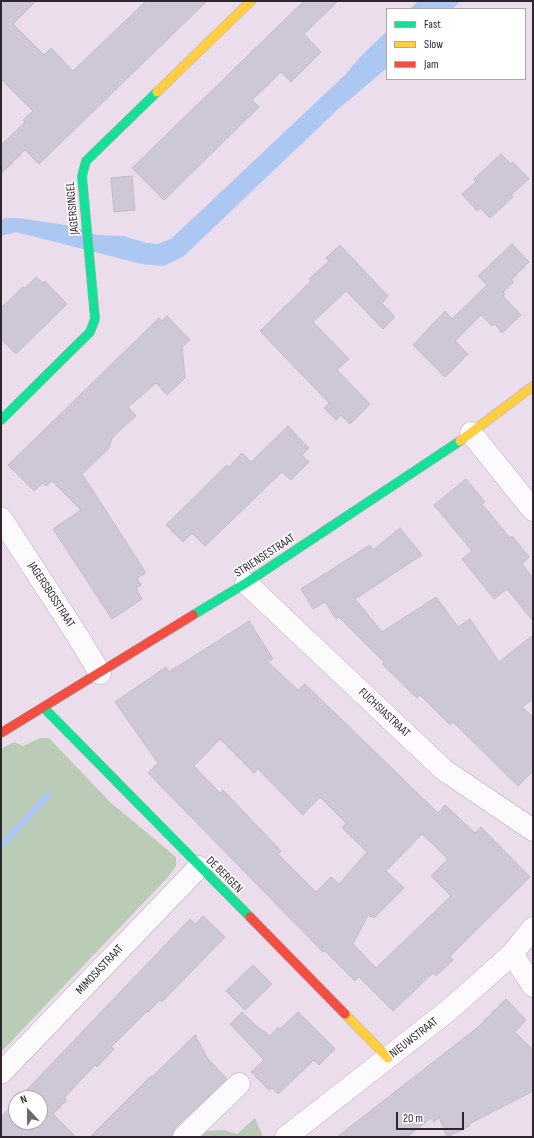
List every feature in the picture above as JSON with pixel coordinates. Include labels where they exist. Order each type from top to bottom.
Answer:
[{"type":"street","name":"JAGERSINGEL","points":[[1,420],[90,332],[95,319],[82,176],[86,160],[252,1]]},
{"type":"street","name":"STRIENSESTRAAT","points":[[1,733],[246,583],[471,433],[533,386]]},
{"type":"street","points":[[471,433],[533,510]]},
{"type":"street","name":"JAGERSBOSSTRAAT","points":[[1,518],[100,673]]},
{"type":"street","name":"FUCHSIASTRAAT","points":[[246,583],[444,770],[533,830]]},
{"type":"street","name":"DE BERGEN","points":[[44,708],[388,1058]]},
{"type":"street","name":"MIMOSASTRAAT","points":[[1,1073],[199,867]]},
{"type":"street","name":"NIEUWSTRAAT","points":[[286,1137],[449,1010],[512,954],[533,928]]},
{"type":"street","points":[[512,954],[533,986]]},
{"type":"street","points":[[184,1137],[239,1084]]},
{"type":"green space","points":[[40,738],[49,738],[110,802],[176,857],[176,866],[168,877],[1,1052],[1,749],[14,742],[23,746]]},
{"type":"green space","points":[[255,1118],[263,1137],[195,1137],[207,1131],[224,1130],[237,1134]]},
{"type":"water","points":[[418,1],[461,1],[453,8],[411,8]]},
{"type":"water","points":[[386,32],[386,69],[337,110],[184,256],[164,266],[142,264],[16,232],[1,237],[1,220],[5,218],[18,218],[72,226],[97,235],[123,236],[147,243],[158,244],[171,239],[346,74],[360,57]]},
{"type":"building","points":[[1,1],[36,1],[13,24],[44,55],[51,48],[73,71],[146,1],[207,1],[39,164],[25,150],[1,174],[1,145],[25,122],[23,120],[33,111],[1,79]]},
{"type":"building","points":[[304,1],[338,1],[304,34],[321,52],[291,82],[281,72],[252,100],[259,107],[164,200],[132,168]]},
{"type":"building","points":[[501,154],[511,164],[513,162],[529,179],[511,195],[513,197],[490,218],[480,208],[477,211],[462,194],[476,182],[474,179]]},
{"type":"building","points":[[132,176],[135,210],[114,212],[111,178]]},
{"type":"building","points":[[512,244],[529,262],[511,280],[514,282],[503,292],[505,294],[503,296],[521,315],[502,333],[495,324],[492,326],[481,315],[455,341],[468,354],[445,377],[413,345],[445,311],[452,319],[487,285],[478,276]]},
{"type":"building","points":[[340,245],[388,296],[382,303],[395,317],[383,329],[346,291],[313,322],[349,359],[337,370],[370,404],[350,424],[341,415],[336,420],[324,408],[329,403],[260,331],[311,281],[309,279],[329,261],[326,258]]},
{"type":"building","points":[[36,277],[43,283],[45,281],[67,304],[16,354],[1,339],[1,308]]},
{"type":"building","points":[[167,316],[190,340],[182,347],[185,378],[167,395],[156,383],[128,407],[136,416],[112,438],[109,448],[82,474],[146,573],[137,578],[141,585],[136,588],[142,599],[112,619],[53,529],[81,510],[52,481],[46,486],[43,483],[34,491],[8,465],[159,318],[162,321]]},
{"type":"building","points":[[288,426],[309,448],[302,455],[309,462],[291,480],[282,472],[205,546],[192,533],[183,542],[166,525],[227,465],[229,467],[242,453],[251,462]]},
{"type":"building","points":[[466,479],[485,502],[482,504],[510,538],[512,536],[529,557],[522,564],[533,578],[533,621],[507,589],[494,599],[462,559],[472,551],[434,505]]},
{"type":"building","points":[[400,528],[422,555],[355,599],[382,632],[436,597],[458,627],[470,619],[499,662],[533,635],[533,699],[522,707],[533,717],[533,771],[518,786],[453,722],[450,725],[420,695],[417,698],[382,664],[384,662],[339,617],[336,619],[325,602],[313,609],[301,589],[370,545],[373,550]]},
{"type":"building","points":[[249,621],[273,659],[268,662],[298,690],[305,684],[438,813],[445,805],[475,833],[481,827],[530,877],[450,956],[453,960],[436,976],[433,973],[393,1011],[359,977],[355,981],[324,950],[323,952],[148,773],[158,763],[115,702],[166,667],[169,672]],"holes":[[[220,739],[254,773],[258,769],[303,815],[320,797],[346,823],[342,828],[367,852],[339,884],[331,877],[316,892],[278,854],[281,851],[223,790],[220,793],[194,766]],[[422,834],[448,859],[431,876],[451,896],[376,968],[353,944],[368,915],[374,918],[404,888],[386,871]]]},
{"type":"building","points":[[203,916],[225,937],[162,1002],[160,1000],[148,1012],[147,1011],[111,1047],[114,1049],[97,1067],[95,1065],[64,1098],[67,1100],[53,1114],[76,1137],[1,1137],[1,1117],[8,1110],[8,1130],[48,1130],[48,1090],[27,1090],[190,919],[195,924]]},
{"type":"building","points":[[253,965],[272,984],[245,1010],[226,991]]},
{"type":"building","points":[[506,999],[526,1020],[515,1032],[533,1050],[533,1091],[447,1137],[439,1117],[434,1122],[431,1118],[407,1137],[337,1137],[477,1028]]},
{"type":"building","points":[[242,1012],[256,1026],[270,1036],[278,1027],[280,1029],[298,1012],[335,1049],[319,1065],[314,1060],[278,1094],[272,1088],[269,1090],[251,1072],[264,1060],[230,1024]]},
{"type":"building","points":[[195,1035],[208,1059],[227,1079],[175,1128],[171,1137],[90,1137],[151,1076],[152,1077]]},
{"type":"waterway","points":[[1,846],[48,795]]},
{"type":"traffic: fast","points":[[1,420],[90,332],[95,319],[82,176],[86,161],[157,92]]},
{"type":"traffic: fast","points":[[193,615],[246,583],[460,441]]},
{"type":"traffic: fast","points":[[44,708],[250,917]]},
{"type":"traffic: slow","points":[[157,92],[251,1]]},
{"type":"traffic: slow","points":[[460,441],[533,386]]},
{"type":"traffic: slow","points":[[345,1014],[388,1058]]},
{"type":"traffic: jam","points":[[1,733],[193,615]]},
{"type":"traffic: jam","points":[[250,917],[345,1014]]}]
